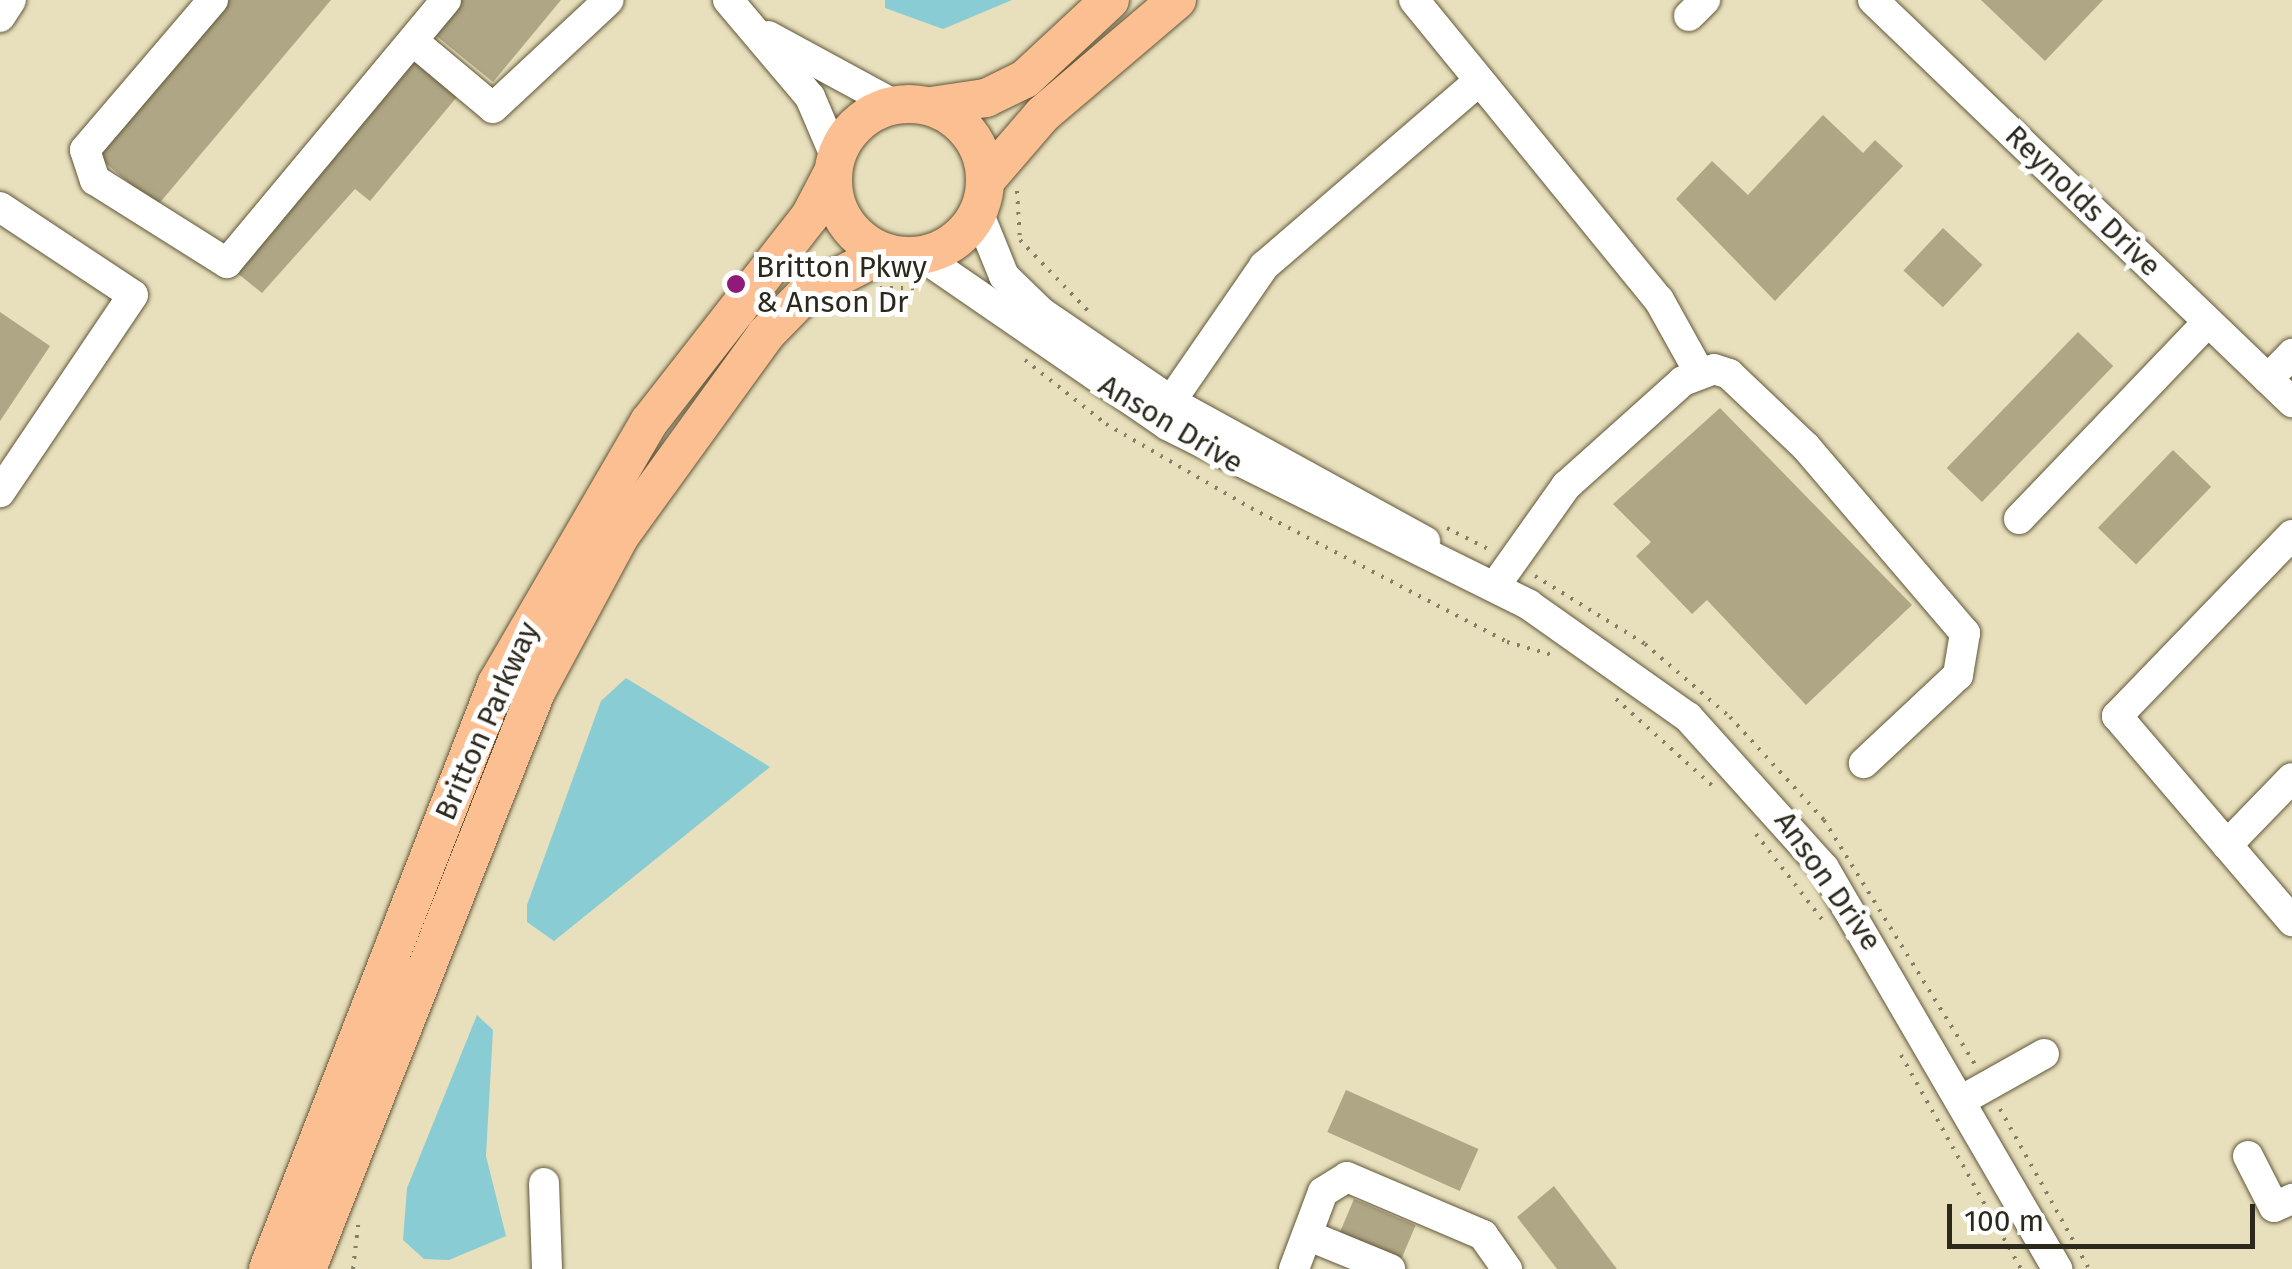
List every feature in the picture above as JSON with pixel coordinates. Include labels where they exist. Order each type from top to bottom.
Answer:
[{"type":"main road","points":[[1110,0],[1024,79],[986,98],[913,106],[866,117],[834,166],[845,223],[911,266],[954,242],[1042,114],[1177,0]]},
{"type":"main road","points":[[913,106],[970,134],[982,196]]},
{"type":"main road","name":"Britton Parkway","points":[[285,1267],[497,683],[649,422],[810,216],[834,166]]},
{"type":"main road","name":"Britton Parkway","points":[[285,1267],[536,692],[620,536],[766,334],[806,293],[911,266]]},
{"type":"street","points":[[0,17],[11,0]]},
{"type":"street","points":[[213,0],[85,150],[95,180],[227,264],[446,0]]},
{"type":"street","points":[[413,41],[493,108],[610,0]]},
{"type":"street","points":[[728,0],[765,35],[810,97],[834,166]]},
{"type":"street","points":[[1414,0],[1477,83],[1659,300],[1699,372]]},
{"type":"street","name":"Reynolds Drive","points":[[1873,0],[2292,402]]},
{"type":"street","points":[[765,35],[913,106]]},
{"type":"street","points":[[1171,401],[1264,266],[1477,83]]},
{"type":"street","name":"Anson Drive","points":[[982,196],[1004,276],[1041,312],[1171,401],[1386,516],[1645,681],[1766,794],[1846,901],[2057,1269]]},
{"type":"street","points":[[0,207],[133,295],[0,492]]},
{"type":"street","name":"Anson Drive","points":[[911,266],[1168,425],[1494,586]]},
{"type":"street","points":[[2020,519],[2208,322]]},
{"type":"street","points":[[2268,379],[2292,354]]},
{"type":"street","points":[[1494,586],[1547,505],[1699,372],[1729,374],[1748,388],[1965,633],[1958,675],[1864,762]]},
{"type":"street","points":[[2292,535],[2117,716],[2292,921]]},
{"type":"street","points":[[2228,846],[2292,778]]},
{"type":"street","points":[[1962,1100],[2044,1054]]},
{"type":"street","points":[[2248,1156],[2274,1207],[2292,1199]]},
{"type":"street","points":[[1294,1269],[1322,1192],[1346,1177],[1483,1235],[1507,1269]]},
{"type":"street","points":[[544,1184],[546,1269]]},
{"type":"street","points":[[1307,1235],[1390,1269]]},
{"type":"path","points":[[862,291],[911,266]]},
{"type":"path","points":[[1014,347],[1122,434],[1507,642],[1570,666]]},
{"type":"path","points":[[1599,687],[1722,794]]},
{"type":"path","points":[[1746,820],[1834,934]]},
{"type":"path","points":[[1899,1052],[2021,1269]]},
{"type":"path","points":[[353,1269],[359,1200]]},
{"type":"water","points":[[885,0],[1012,0],[943,29],[885,8]]},
{"type":"water","points":[[626,678],[770,767],[554,941],[527,922],[527,905],[601,701]]},
{"type":"water","points":[[477,1015],[493,1030],[486,1156],[506,1236],[449,1260],[424,1259],[403,1240],[407,1188]]},
{"type":"building","points":[[229,0],[331,0],[157,206],[98,157]]},
{"type":"building","points":[[462,0],[561,0],[493,82],[434,34]]},
{"type":"building","points":[[1981,0],[2103,0],[2045,61]]},
{"type":"building","points":[[416,55],[461,92],[370,201],[355,189],[262,293],[236,272]]},
{"type":"building","points":[[1823,115],[1863,153],[1875,140],[1903,166],[1775,301],[1676,199],[1712,161],[1748,195]]},
{"type":"building","points":[[1943,228],[1982,265],[1943,307],[1903,270]]},
{"type":"building","points":[[0,312],[50,346],[0,421]]},
{"type":"building","points":[[2078,332],[2113,366],[1982,502],[1947,468]]},
{"type":"building","points":[[1720,408],[1912,605],[1806,705],[1707,600],[1692,614],[1636,556],[1651,542],[1613,504]]},
{"type":"building","points":[[2173,450],[2211,487],[2136,565],[2098,528]]},
{"type":"building","points":[[1346,1090],[1478,1149],[1460,1191],[1327,1132]]},
{"type":"building","points":[[1554,1186],[1617,1269],[1557,1269],[1517,1217]]},
{"type":"building","points":[[1354,1199],[1416,1225],[1402,1258],[1340,1232]]},
{"type":"place","name":"Britton Pkwy & Anson Dr","points":[[736,284]]}]
